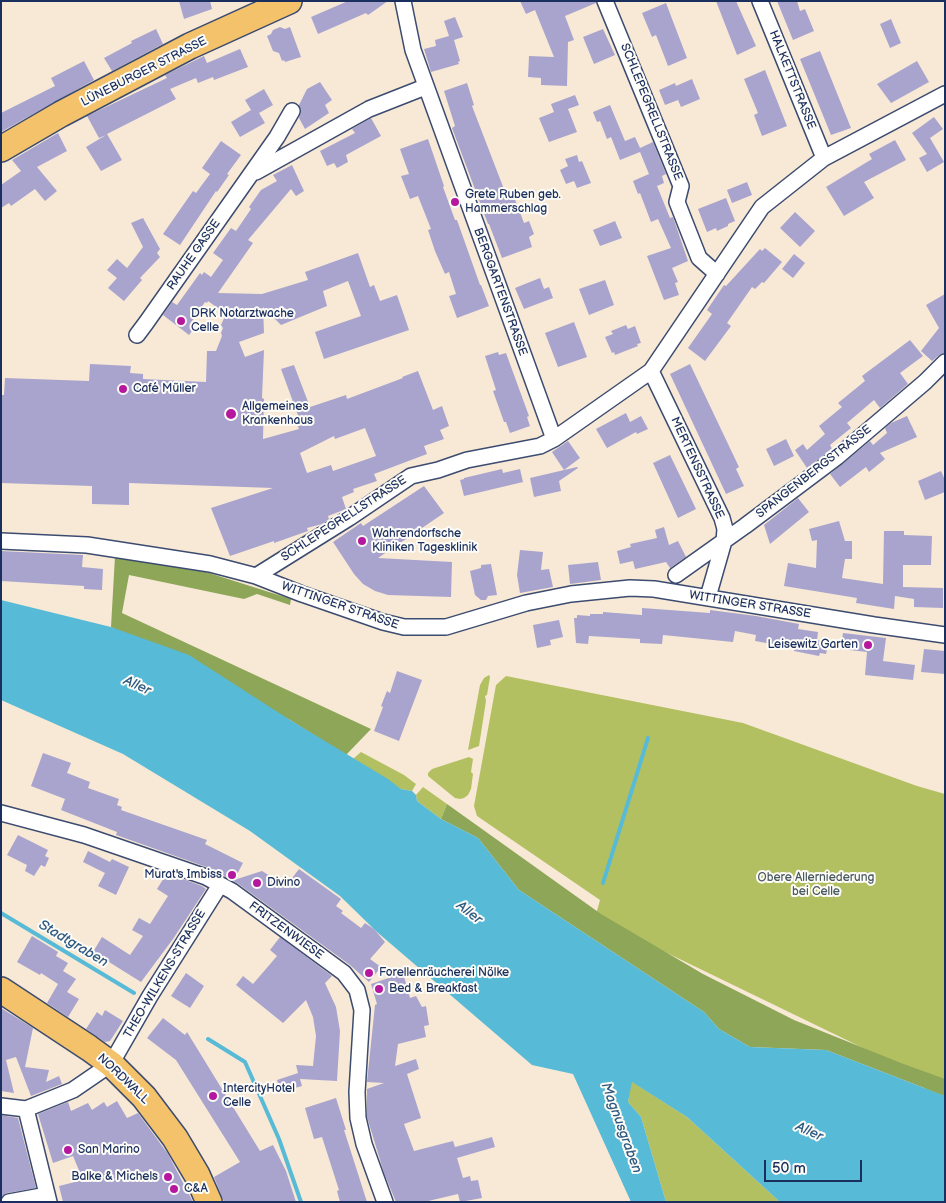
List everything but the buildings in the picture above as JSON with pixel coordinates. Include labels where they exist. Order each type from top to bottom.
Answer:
[{"type":"main road","name":"LÜNEBURGER STRASSE","points":[[1,149],[62,114],[190,46],[289,1]]},
{"type":"main road","name":"NORDWALL","points":[[1,990],[111,1064],[144,1097],[169,1129],[197,1175],[209,1202]]},
{"type":"street","name":"BERGGARTENSTRASSE","points":[[403,1],[412,50],[554,439]]},
{"type":"street","name":"SCHLEPEGRELLSTRASSE","points":[[606,1],[681,186],[677,202],[699,258],[716,274]]},
{"type":"street","name":"HALKETTSTRASSE","points":[[760,1],[824,158]]},
{"type":"street","name":"RAUHE GASSE","points":[[251,175],[369,109],[425,87]]},
{"type":"street","name":"SCHLEPEGRELLSTRASSE","points":[[256,576],[341,523],[411,476],[438,470],[467,460],[540,446],[554,439],[651,371],[762,207],[824,158],[945,94]]},
{"type":"street","name":"RAUHE GASSE","points":[[136,335],[278,137],[292,111]]},
{"type":"street","name":"SPANGENBERGSTRASSE","points":[[676,575],[837,456],[925,382],[945,362]]},
{"type":"street","name":"MERTENSSTRASSE","points":[[651,371],[722,518],[725,529],[724,541],[708,597]]},
{"type":"street","name":"WITTINGER STRASSE","points":[[1,541],[87,545],[210,564],[256,576],[383,622],[404,627],[446,627],[526,602],[571,594],[630,588],[654,589],[708,597],[945,635]]},
{"type":"street","name":"FRITZENWIESE","points":[[1,814],[92,838],[206,877],[232,891],[344,973],[358,990],[362,1010],[357,1092],[358,1118],[364,1144],[385,1202]]},
{"type":"street","name":"THEO-WILKENS-STRASSE","points":[[111,1064],[150,996],[220,885]]},
{"type":"street","points":[[1,1106],[26,1109],[73,1090],[111,1064]]},
{"type":"street","points":[[9,1202],[48,1198],[26,1109]]},
{"type":"green space","points":[[115,556],[206,572],[291,599],[290,605],[257,594],[244,599],[129,575],[122,613],[371,729],[346,755],[290,720],[111,627]]},
{"type":"green space","points":[[489,675],[479,746],[468,750],[480,685],[484,678]]},
{"type":"green space","name":"Obere Allerniederung bei Celle","points":[[506,676],[743,723],[917,786],[945,794],[945,1202],[903,1202],[927,1079],[595,918],[600,900],[477,816],[474,806],[496,685]]},
{"type":"green space","points":[[361,752],[404,775],[416,784],[412,791],[401,789],[353,759]]},
{"type":"green space","points":[[469,757],[473,759],[471,772],[473,774],[471,789],[464,798],[455,798],[428,776],[432,769]]},
{"type":"green space","points":[[423,787],[447,804],[441,819],[417,801],[416,795]]},
{"type":"green space","points":[[447,804],[601,914],[703,974],[794,1020],[945,1079],[945,1096],[826,1050],[750,1047],[719,1029],[704,1012],[519,890],[478,838],[441,819]]},
{"type":"green space","points":[[631,1081],[687,1117],[780,1202],[666,1202],[641,1117],[628,1102]]},
{"type":"water","points":[[1,600],[111,627],[189,655],[290,720],[388,779],[401,789],[412,791],[416,795],[417,801],[441,819],[478,838],[519,890],[704,1012],[719,1029],[750,1047],[826,1050],[945,1096],[945,1202],[780,1202],[687,1117],[632,1082],[628,1102],[641,1117],[666,1202],[631,1202],[573,1074],[532,1065],[377,932],[340,896],[250,831],[123,754],[1,700]]},
{"type":"waterway","points":[[603,883],[648,738]]},
{"type":"waterway","name":"Stadtgraben","points":[[1,913],[134,993]]},
{"type":"waterway","name":"Stadtgraben","points":[[208,1039],[245,1062],[279,1139],[301,1202]]},
{"type":"place","name":"Grete Ruben geb. Hammerschlag","points":[[455,202]]},
{"type":"place","name":"DRK Notarztwache Celle","points":[[181,321]]},
{"type":"place","name":"Café Müller","points":[[123,389]]},
{"type":"place","name":"Allgemeines Krankenhaus","points":[[231,414]]},
{"type":"place","name":"Wahrendorfsche Kliniken Tagesklinik","points":[[362,541]]},
{"type":"place","name":"Leisewitz Garten","points":[[868,645]]},
{"type":"place","name":"Murat's Imbiss","points":[[232,875]]},
{"type":"place","name":"Divino","points":[[257,883]]},
{"type":"place","name":"Forellenräucherei Nölke","points":[[369,973]]},
{"type":"place","name":"Bed & Breakfast","points":[[379,989]]},
{"type":"place","name":"IntercityHotel Celle","points":[[213,1096]]},
{"type":"place","name":"San Marino","points":[[68,1150]]},
{"type":"place","name":"Balke & Michels","points":[[168,1177]]},
{"type":"place","name":"C&A","points":[[174,1189]]},
{"type":"water label","name":"Aller","points":[[137,686]]},
{"type":"water label","name":"Aller","points":[[469,913]]},
{"type":"water label","name":"Magnusgraben","points":[[621,1128]]},
{"type":"water label","name":"Aller","points":[[809,1132]]}]
